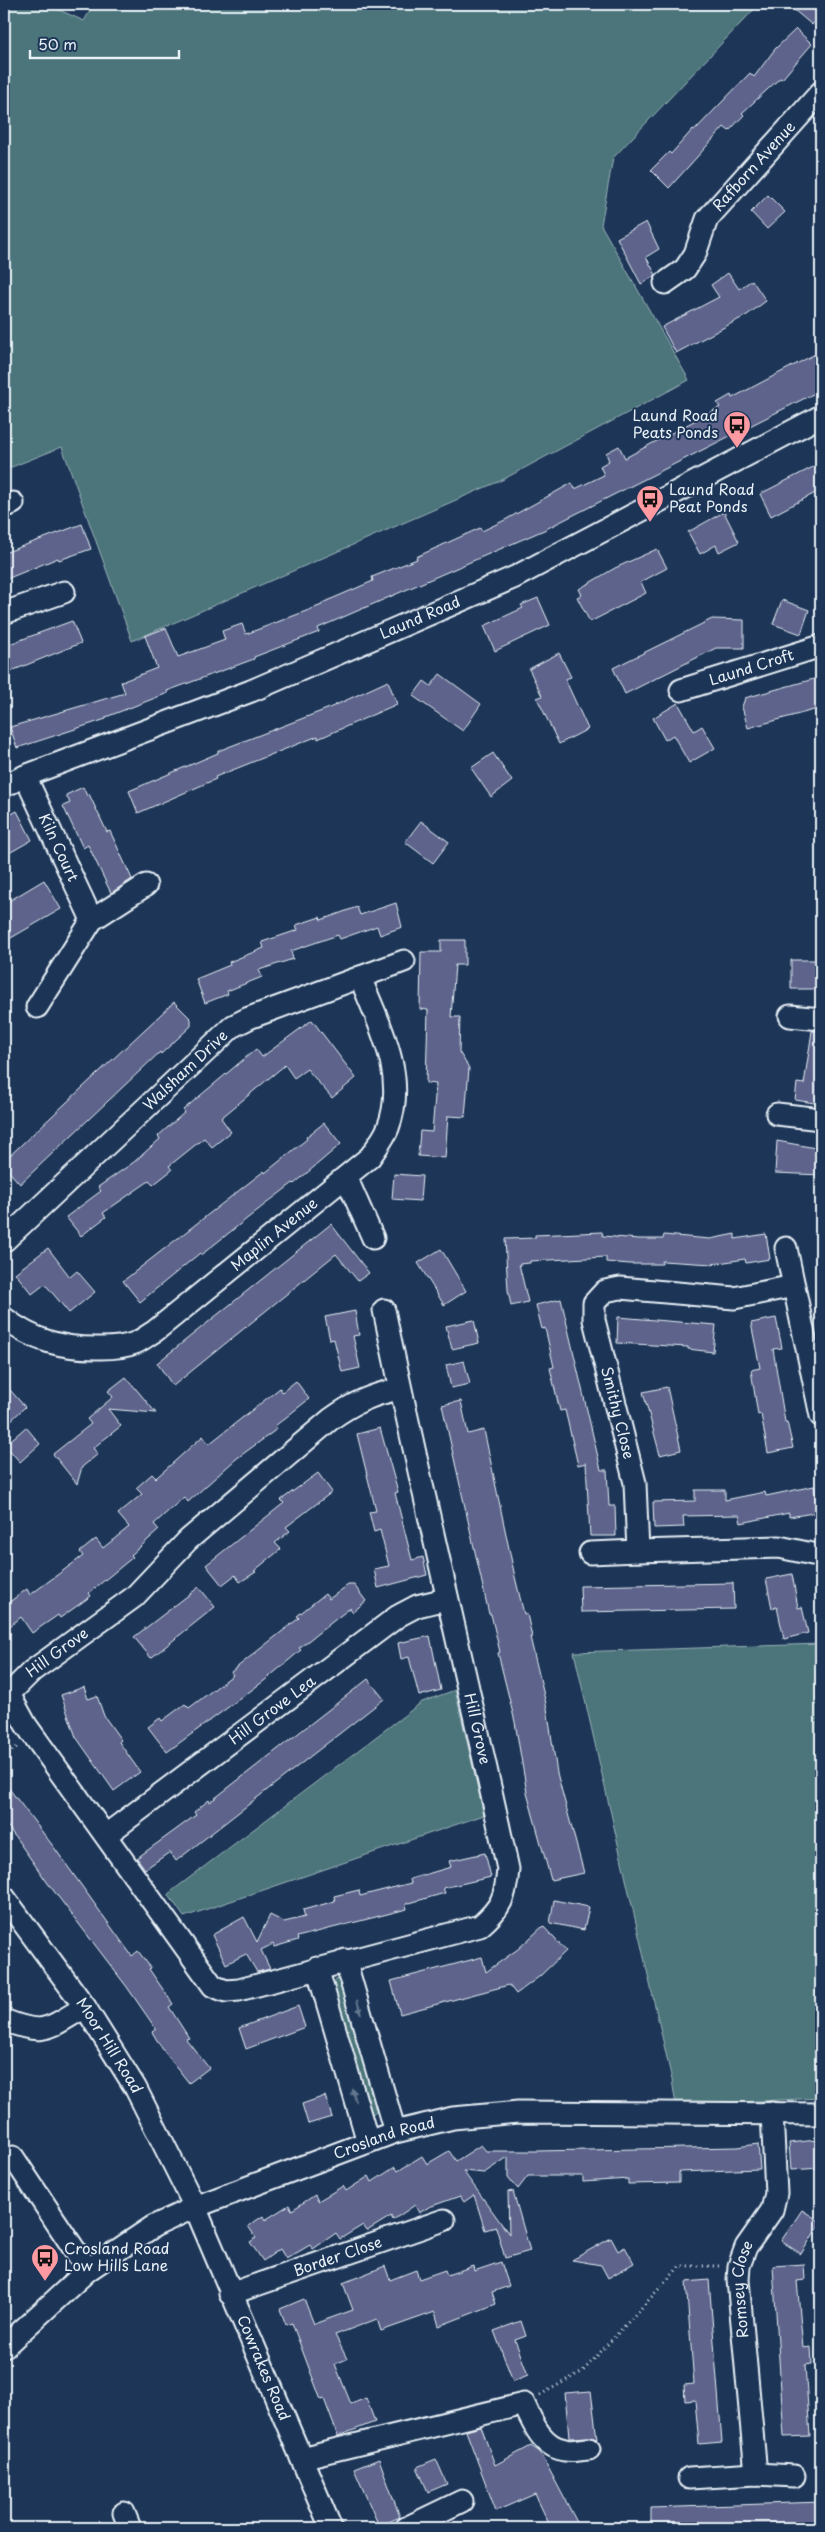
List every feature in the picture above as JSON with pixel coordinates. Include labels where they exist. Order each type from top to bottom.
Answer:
[{"type":"street","name":"Rafborn Avenue","points":[[665,283],[685,269],[695,254],[707,220],[821,92]]},
{"type":"street","name":"Laund Road","points":[[4,786],[25,776],[251,692],[515,577],[821,416]]},
{"type":"street","points":[[4,613],[64,592]]},
{"type":"street","name":"Laund Croft","points":[[681,690],[821,646]]},
{"type":"street","name":"Kiln Court","points":[[25,776],[92,920]]},
{"type":"street","points":[[37,1007],[92,920],[146,885]]},
{"type":"street","name":"Walsham Drive","points":[[4,1241],[233,1026],[249,1018],[404,961]]},
{"type":"street","name":"Maplin Avenue","points":[[4,1318],[30,1336],[56,1346],[82,1349],[113,1348],[134,1344],[155,1331],[370,1157],[388,1129],[394,1104],[395,1079],[390,1053],[360,977]]},
{"type":"street","points":[[790,1016],[821,1019]]},
{"type":"street","points":[[777,1114],[821,1119]]},
{"type":"street","points":[[346,1177],[374,1238]]},
{"type":"street","points":[[786,1248],[821,1416]]},
{"type":"street","name":"Smithy Close","points":[[638,1551],[635,1483],[594,1320],[594,1303],[605,1291],[620,1288],[734,1298],[794,1286]]},
{"type":"street","name":"Hill Grove","points":[[384,1310],[446,1599],[466,1671],[508,1870],[506,1893],[494,1913],[480,1926],[346,1960],[239,1990],[226,1991],[213,1986],[26,1725],[9,1694],[32,1671],[134,1597],[188,1540],[331,1418],[349,1406],[374,1394],[400,1389]]},
{"type":"street","points":[[590,1553],[779,1547],[820,1556]]},
{"type":"street","name":"Hill Grove Lea","points":[[106,1835],[398,1616],[417,1606],[446,1599]]},
{"type":"street","name":"Moor Hill Road","points":[[4,1897],[85,2007],[135,2087],[195,2207]]},
{"type":"street","points":[[346,1960],[394,2132]]},
{"type":"street","points":[[317,1968],[368,2142]]},
{"type":"street","points":[[4,2020],[27,2030],[45,2029],[85,2007]]},
{"type":"street","name":"Crosland Road","points":[[4,2347],[88,2270],[154,2226],[195,2207],[394,2132],[453,2118],[518,2112],[821,2114]]},
{"type":"street","name":"Romsey Close","points":[[756,2474],[738,2280],[746,2247],[772,2210],[776,2193],[772,2113]]},
{"type":"street","points":[[14,2157],[88,2270]]},
{"type":"street","name":"Cowrakes Road","points":[[195,2207],[330,2528]]},
{"type":"street","name":"Border Close","points":[[230,2294],[444,2220]]},
{"type":"street","points":[[301,2458],[524,2404],[536,2429],[546,2440],[565,2451],[589,2449]]},
{"type":"street","points":[[688,2478],[756,2474],[794,2476]]},
{"type":"street","points":[[406,2528],[462,2501]]},
{"type":"path","points":[[524,2404],[583,2371],[680,2266],[740,2266]]},
{"type":"green space","points":[[4,4],[46,4],[84,21],[94,4],[759,4],[613,158],[601,225],[689,380],[502,480],[132,641],[62,447],[4,470]]},
{"type":"green space","points":[[821,1644],[821,2098],[676,2105],[672,2080],[574,1652]]},
{"type":"green space","points":[[455,1690],[484,1815],[184,1917],[168,1894],[422,1702]]},
{"type":"green space","points":[[341,1979],[380,2111],[369,2115],[329,1982]]},
{"type":"building","points":[[787,4],[821,4],[821,15],[812,25]]},
{"type":"building","points":[[796,29],[812,44],[782,79],[780,78],[742,113],[744,115],[729,131],[724,127],[669,188],[651,170],[669,152],[671,154],[693,129],[695,130],[750,73],[754,77],[775,49]]},
{"type":"building","points":[[768,195],[785,212],[767,229],[751,212]]},
{"type":"building","points":[[646,222],[659,249],[646,257],[656,275],[641,284],[617,238]]},
{"type":"building","points":[[728,273],[739,289],[752,280],[766,301],[747,315],[676,353],[662,327],[719,297],[711,285]]},
{"type":"building","points":[[821,351],[821,390],[544,530],[318,628],[319,632],[254,657],[254,659],[167,691],[168,693],[106,717],[106,719],[17,748],[10,727],[125,693],[121,682],[157,668],[145,636],[166,628],[178,657],[225,640],[222,631],[242,624],[246,634],[322,605],[322,603],[373,581],[372,577],[417,559],[416,557],[480,528],[482,531],[505,520],[572,483],[575,489],[604,475],[600,466],[609,461],[606,453],[619,446],[625,458],[720,407],[717,403],[731,395],[732,398]]},
{"type":"building","points":[[821,463],[821,490],[771,516],[760,494]]},
{"type":"building","points":[[724,512],[739,542],[719,552],[716,545],[700,554],[688,532]]},
{"type":"building","points":[[82,524],[91,549],[59,560],[58,558],[4,580],[4,553]]},
{"type":"building","points":[[657,549],[667,568],[641,582],[646,593],[590,622],[577,597],[582,595],[579,589],[615,568]]},
{"type":"building","points":[[538,598],[550,625],[495,651],[484,626],[523,608],[521,605]]},
{"type":"building","points":[[782,600],[809,610],[801,634],[773,624]]},
{"type":"building","points":[[712,619],[744,620],[744,648],[716,648],[625,694],[613,668]]},
{"type":"building","points":[[72,621],[81,643],[4,674],[4,646]]},
{"type":"building","points":[[559,653],[571,677],[565,679],[588,729],[559,744],[537,698],[542,696],[529,669]]},
{"type":"building","points":[[440,674],[481,704],[463,731],[413,696],[424,681],[431,686]]},
{"type":"building","points":[[821,677],[821,708],[748,728],[742,707],[745,698]]},
{"type":"building","points":[[388,681],[397,704],[318,739],[318,736],[215,777],[216,779],[138,813],[129,791],[218,753],[218,751],[327,709]]},
{"type":"building","points":[[678,703],[694,731],[702,726],[715,748],[689,763],[673,735],[665,740],[653,718]]},
{"type":"building","points":[[493,753],[512,781],[491,797],[471,768]]},
{"type":"building","points":[[83,787],[87,796],[89,794],[107,832],[110,831],[132,879],[111,893],[88,845],[83,848],[63,806],[70,803],[66,795]]},
{"type":"building","points":[[17,811],[32,840],[4,856],[4,818]]},
{"type":"building","points":[[421,821],[449,842],[433,863],[405,842]]},
{"type":"building","points":[[44,880],[61,909],[4,942],[4,904]]},
{"type":"building","points":[[396,903],[402,927],[380,935],[377,926],[340,939],[338,935],[291,951],[293,959],[259,970],[262,977],[227,991],[228,994],[205,1003],[196,979],[230,965],[229,962],[264,948],[262,942],[298,930],[296,925],[320,917],[321,920],[357,907],[360,915]]},
{"type":"building","points":[[441,940],[465,940],[465,965],[455,965],[451,1017],[460,1017],[459,1052],[469,1068],[465,1117],[448,1116],[445,1158],[418,1156],[420,1131],[432,1132],[436,1084],[426,1083],[428,1010],[420,1009],[421,952],[441,952]]},
{"type":"building","points":[[791,960],[820,960],[821,989],[791,989]]},
{"type":"building","points":[[174,1002],[191,1019],[191,1026],[161,1054],[160,1052],[20,1184],[4,1166],[4,1161]]},
{"type":"building","points":[[312,1020],[356,1078],[332,1098],[307,1069],[294,1078],[285,1065],[221,1118],[231,1132],[212,1147],[204,1138],[169,1166],[172,1170],[153,1185],[149,1181],[103,1213],[106,1217],[81,1236],[66,1217],[101,1191],[98,1187],[134,1162],[160,1139],[158,1136],[185,1112],[183,1110],[256,1049],[262,1057]]},
{"type":"building","points":[[812,1031],[821,1031],[821,1104],[795,1100],[797,1083],[804,1084]]},
{"type":"building","points":[[324,1123],[341,1144],[294,1184],[201,1255],[200,1253],[140,1302],[123,1281],[264,1171],[265,1173]]},
{"type":"building","points":[[777,1141],[821,1149],[821,1175],[775,1173]]},
{"type":"building","points":[[394,1174],[422,1176],[420,1201],[392,1199]]},
{"type":"building","points":[[331,1224],[369,1273],[358,1281],[336,1254],[173,1386],[157,1363]]},
{"type":"building","points":[[602,1232],[603,1236],[639,1239],[663,1239],[664,1235],[710,1239],[735,1234],[735,1239],[766,1234],[770,1259],[746,1263],[745,1259],[712,1264],[662,1261],[662,1264],[630,1264],[606,1262],[606,1257],[530,1261],[530,1263],[519,1264],[528,1302],[511,1306],[508,1290],[505,1239],[535,1238],[535,1235]]},
{"type":"building","points":[[48,1248],[70,1277],[77,1271],[95,1292],[69,1313],[45,1284],[32,1294],[15,1273]]},
{"type":"building","points":[[441,1249],[466,1291],[444,1305],[418,1263]]},
{"type":"building","points":[[561,1299],[601,1470],[607,1470],[609,1506],[615,1506],[616,1536],[590,1536],[586,1463],[578,1465],[565,1410],[560,1411],[550,1368],[554,1367],[545,1328],[542,1329],[536,1305]]},
{"type":"building","points":[[355,1311],[359,1335],[353,1336],[360,1368],[342,1372],[334,1339],[330,1340],[325,1317]]},
{"type":"building","points":[[618,1317],[716,1325],[713,1352],[688,1349],[688,1347],[617,1343]]},
{"type":"building","points":[[776,1318],[782,1348],[773,1349],[785,1422],[787,1422],[793,1448],[768,1453],[761,1414],[758,1415],[751,1370],[760,1368],[751,1323]]},
{"type":"building","points":[[474,1320],[479,1343],[452,1349],[446,1326]]},
{"type":"building","points":[[464,1361],[470,1384],[451,1388],[446,1365]]},
{"type":"building","points":[[126,1377],[156,1413],[108,1409],[121,1426],[93,1448],[98,1454],[82,1467],[77,1484],[53,1454],[91,1424],[87,1419],[113,1397],[108,1391]]},
{"type":"building","points":[[296,1381],[309,1399],[275,1426],[277,1429],[236,1459],[188,1502],[184,1497],[154,1524],[159,1530],[131,1555],[133,1557],[89,1593],[91,1596],[60,1618],[58,1615],[32,1633],[21,1617],[4,1631],[4,1606],[27,1589],[30,1595],[83,1556],[80,1552],[96,1539],[103,1548],[129,1527],[118,1514],[142,1494],[136,1488],[152,1474],[156,1478],[203,1436],[209,1444],[280,1388],[282,1392]]},
{"type":"building","points":[[4,1383],[25,1407],[4,1427]]},
{"type":"building","points":[[667,1387],[681,1450],[660,1455],[643,1392]]},
{"type":"building","points":[[461,1401],[468,1434],[484,1430],[515,1577],[532,1637],[530,1637],[547,1708],[557,1773],[584,1873],[551,1880],[527,1793],[515,1722],[498,1653],[500,1652],[491,1614],[489,1614],[442,1405]]},
{"type":"building","points":[[26,1427],[40,1444],[20,1462],[5,1445]]},
{"type":"building","points":[[380,1428],[398,1492],[395,1493],[412,1560],[423,1557],[427,1575],[378,1588],[374,1569],[389,1566],[380,1530],[374,1532],[369,1512],[376,1511],[357,1434]]},
{"type":"building","points":[[318,1473],[332,1492],[286,1527],[290,1531],[275,1543],[281,1549],[254,1571],[256,1572],[240,1582],[235,1575],[222,1585],[206,1565],[284,1503],[281,1500]]},
{"type":"building","points":[[814,1486],[819,1512],[789,1517],[789,1513],[741,1523],[739,1515],[683,1516],[684,1527],[654,1528],[653,1502],[695,1501],[695,1490],[725,1490],[725,1500],[765,1492],[766,1496]]},
{"type":"building","points":[[792,1574],[798,1608],[802,1607],[808,1633],[784,1639],[777,1607],[772,1608],[766,1579]]},
{"type":"building","points":[[733,1583],[734,1609],[581,1612],[580,1586]]},
{"type":"building","points":[[348,1585],[354,1585],[366,1601],[353,1612],[350,1608],[299,1648],[301,1650],[264,1681],[167,1752],[148,1727],[160,1718],[162,1721],[185,1704],[189,1708],[233,1675],[231,1672],[299,1618],[297,1616],[325,1594],[329,1599]]},
{"type":"building","points":[[199,1587],[215,1607],[151,1658],[134,1637]]},
{"type":"building","points":[[430,1636],[441,1690],[419,1696],[409,1657],[401,1659],[398,1643]]},
{"type":"building","points":[[368,1679],[384,1699],[176,1861],[170,1852],[145,1869],[137,1858],[196,1815],[194,1812],[209,1800],[210,1802]]},
{"type":"building","points":[[84,1687],[88,1699],[97,1696],[104,1716],[140,1772],[114,1791],[76,1737],[61,1695]]},
{"type":"building","points":[[4,1782],[53,1846],[132,1956],[138,1951],[151,1968],[149,1969],[173,2004],[169,2007],[189,2038],[186,2039],[209,2068],[189,2083],[163,2050],[152,2032],[156,2029],[127,1987],[47,1882],[4,1821]]},
{"type":"building","points":[[485,1853],[491,1877],[443,1888],[445,1893],[406,1904],[407,1909],[297,1937],[298,1940],[274,1947],[273,1944],[261,1950],[270,1969],[257,1972],[246,1954],[226,1964],[212,1935],[244,1917],[257,1942],[270,1915],[284,1922],[305,1917],[303,1910],[335,1901],[334,1896],[359,1890],[360,1896],[411,1883],[410,1879],[451,1867],[449,1861]]},
{"type":"building","points":[[554,1900],[589,1907],[584,1930],[550,1923]]},
{"type":"building","points":[[543,1926],[566,1951],[540,1976],[516,1994],[509,1985],[400,2014],[391,1981],[482,1957],[486,1972],[518,1949]]},
{"type":"building","points":[[298,2006],[305,2027],[246,2049],[239,2028]]},
{"type":"building","points":[[325,2096],[332,2117],[308,2124],[302,2104]]},
{"type":"building","points":[[817,2140],[820,2168],[791,2170],[789,2143]]},
{"type":"building","points":[[758,2144],[760,2169],[679,2172],[679,2183],[628,2184],[628,2179],[583,2182],[583,2176],[528,2176],[518,2189],[508,2177],[508,2157],[484,2173],[463,2171],[509,2234],[508,2192],[513,2191],[530,2251],[505,2258],[496,2227],[485,2230],[474,2195],[464,2202],[460,2196],[429,2207],[419,2213],[415,2205],[393,2220],[391,2216],[367,2231],[363,2225],[340,2239],[336,2233],[313,2249],[310,2245],[286,2259],[280,2249],[263,2261],[250,2242],[256,2238],[248,2226],[263,2216],[265,2220],[289,2205],[292,2210],[315,2195],[318,2201],[343,2186],[346,2191],[369,2176],[372,2182],[395,2167],[398,2171],[422,2156],[427,2164],[449,2151],[456,2161],[481,2145],[486,2151],[537,2151],[737,2147]]},
{"type":"building","points":[[802,2210],[821,2222],[801,2254],[781,2241]]},
{"type":"building","points":[[611,2238],[618,2251],[625,2247],[634,2263],[608,2278],[601,2265],[572,2260]]},
{"type":"building","points":[[501,2262],[509,2286],[492,2292],[496,2304],[439,2326],[435,2312],[381,2331],[377,2319],[335,2335],[347,2359],[335,2364],[351,2404],[366,2398],[375,2422],[338,2436],[324,2399],[321,2400],[292,2323],[286,2325],[280,2309],[304,2299],[314,2324],[353,2310],[343,2283],[385,2266],[390,2280],[416,2270],[419,2279],[445,2270],[447,2275],[473,2266],[474,2271]]},
{"type":"building","points":[[804,2264],[805,2280],[797,2281],[803,2348],[811,2347],[812,2364],[805,2365],[810,2436],[784,2437],[773,2266]]},
{"type":"building","points":[[709,2280],[722,2442],[699,2444],[695,2400],[685,2401],[684,2385],[694,2384],[686,2282]]},
{"type":"building","points":[[521,2321],[526,2336],[515,2340],[528,2375],[513,2381],[494,2331]]},
{"type":"building","points":[[591,2391],[597,2439],[588,2437],[569,2438],[565,2393]]},
{"type":"building","points":[[481,2427],[495,2465],[531,2446],[540,2452],[580,2528],[551,2528],[535,2494],[496,2511],[466,2431]]},
{"type":"building","points":[[379,2459],[400,2517],[379,2526],[354,2469]]},
{"type":"building","points":[[436,2459],[447,2484],[428,2492],[417,2467]]},
{"type":"building","points":[[821,2502],[821,2527],[651,2528],[651,2508]]},
{"type":"place","name":"Laund Road Peats Ponds","points":[[737,449]]},
{"type":"place","name":"Laund Road Peat Ponds","points":[[650,523]]},
{"type":"place","name":"Crosland Road Low Hills Lane","points":[[45,2282]]}]
